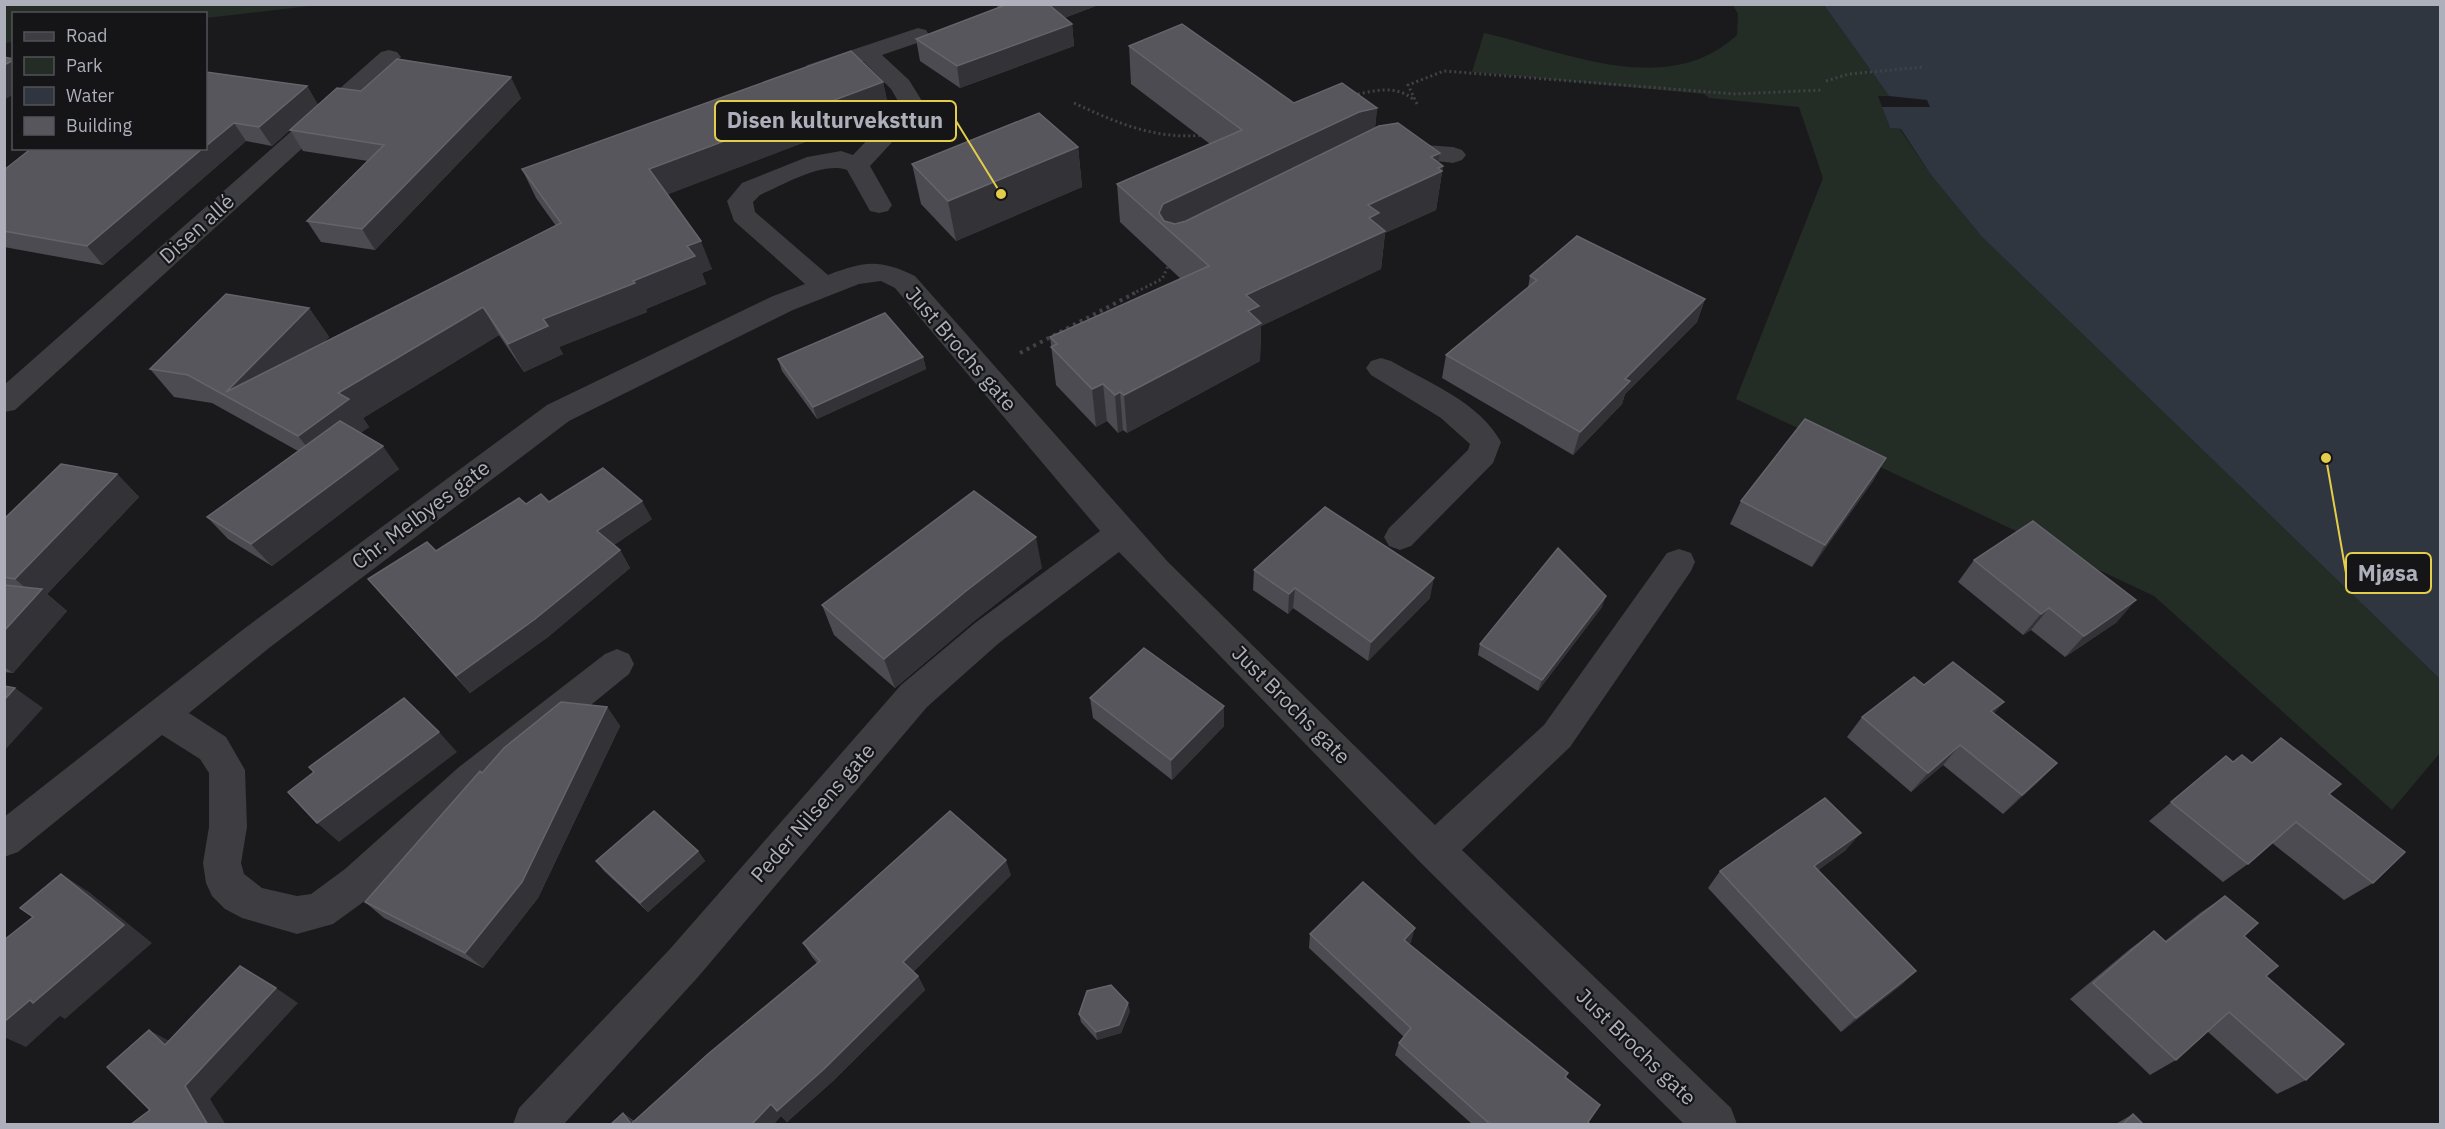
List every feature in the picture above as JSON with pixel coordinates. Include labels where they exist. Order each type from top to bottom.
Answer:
[{"type":"street","points":[[799,76],[918,35]]},
{"type":"street","points":[[857,165],[900,119],[910,101],[901,85],[866,52]]},
{"type":"street","name":"Disen allé","points":[[4,402],[388,57]]},
{"type":"street","points":[[1374,154],[1383,150],[1407,149],[1453,155]]},
{"type":"street","points":[[825,287],[743,215],[740,201],[751,189],[816,162],[841,159],[857,165],[879,205]]},
{"type":"street","name":"Chr. Melbyes gate","points":[[4,840],[257,638],[558,412],[783,303],[855,275],[884,272]]},
{"type":"street","name":"Just Brochs gate","points":[[884,272],[905,282],[1121,533],[1435,850],[1715,1125]]},
{"type":"street","points":[[1381,369],[1462,418],[1476,428],[1486,442],[1482,455],[1400,537]]},
{"type":"street","name":"Peder Nilsens gate","points":[[535,1125],[684,963],[914,696],[987,633],[1121,533]]},
{"type":"street","points":[[1435,850],[1557,736],[1679,562]]},
{"type":"street","points":[[161,715],[213,748],[227,770],[228,827],[222,862],[226,883],[239,896],[256,905],[297,915],[319,910],[351,889],[472,779],[617,664]]},
{"type":"path","points":[[1826,81],[1849,74],[1924,67]]},
{"type":"path","points":[[1343,97],[1391,89],[1408,93],[1417,104],[1408,85],[1444,71],[1735,94],[1822,90]]},
{"type":"path","points":[[1074,103],[1128,128],[1169,137],[1207,135]]},
{"type":"path","points":[[982,373],[1162,279],[1171,261]]},
{"type":"green space","points":[[5,4],[318,5],[207,18],[207,12],[12,12],[12,42],[5,43]]},
{"type":"green space","points":[[1733,5],[1824,5],[1889,96],[1878,96],[1890,128],[1900,129],[1931,175],[1982,237],[2440,679],[2440,753],[2392,810],[2154,596],[1736,399],[1823,178],[1799,107],[1709,98],[1704,94],[1472,72],[1484,33],[1581,59],[1614,65],[1647,68],[1679,65],[1709,54],[1737,35],[1738,14]]},
{"type":"water","points":[[1824,5],[2440,5],[2440,679],[1982,237],[1931,175],[1901,129],[1890,128],[1882,107],[1930,107],[1927,100],[1889,96]]},
{"type":"building","points":[[1008,4],[1048,4],[1072,24],[957,66],[916,39]]},
{"type":"building","points":[[1182,24],[1294,103],[1342,83],[1377,108],[1359,112],[1163,204],[1159,213],[1164,221],[1175,224],[1186,221],[1379,126],[1398,123],[1440,153],[1431,157],[1443,166],[1438,168],[1442,171],[1368,205],[1379,213],[1369,218],[1385,231],[1246,295],[1259,306],[1248,311],[1261,323],[1124,395],[1120,392],[1115,395],[1103,384],[1092,389],[1051,347],[1057,344],[1050,337],[1209,266],[1117,184],[1242,130],[1129,46]]},
{"type":"building","points":[[851,51],[883,82],[649,169],[701,241],[687,246],[695,256],[633,281],[635,283],[543,319],[548,326],[508,344],[483,307],[338,393],[349,399],[298,436],[188,375],[150,369],[226,294],[309,308],[226,392],[561,223],[522,169]]},
{"type":"building","points":[[4,57],[12,59],[12,61],[4,65]]},
{"type":"building","points":[[397,59],[511,77],[362,229],[307,221],[384,145],[290,130],[337,88],[361,91]]},
{"type":"building","points":[[207,72],[307,86],[259,127],[234,123],[207,145]]},
{"type":"building","points":[[1039,113],[1078,147],[948,201],[912,164]]},
{"type":"building","points":[[29,150],[201,150],[87,246],[4,231],[4,170]]},
{"type":"building","points":[[1577,236],[1705,299],[1625,379],[1630,381],[1580,432],[1446,355],[1537,280],[1530,276]]},
{"type":"building","points":[[885,313],[923,357],[813,407],[778,359]]},
{"type":"building","points":[[1805,419],[1886,458],[1825,545],[1741,501]]},
{"type":"building","points":[[340,421],[383,446],[251,544],[207,517]]},
{"type":"building","points":[[61,464],[117,474],[15,579],[4,577],[4,519]]},
{"type":"building","points":[[603,468],[642,501],[597,531],[620,550],[535,619],[456,676],[368,579],[427,542],[436,551],[519,498],[526,504],[541,494],[549,502]]},
{"type":"building","points":[[974,491],[1036,537],[884,659],[822,605]]},
{"type":"building","points":[[1325,507],[1434,578],[1371,642],[1295,588],[1289,594],[1254,570]]},
{"type":"building","points":[[2033,521],[2136,600],[2084,636],[2049,608],[2041,614],[1974,560]]},
{"type":"building","points":[[1558,548],[1606,596],[1542,680],[1480,644]]},
{"type":"building","points":[[4,585],[42,589],[4,631]]},
{"type":"building","points":[[1144,648],[1224,706],[1171,760],[1090,698]]},
{"type":"building","points":[[1953,662],[2004,702],[1991,711],[2057,763],[2022,795],[1960,745],[1928,773],[1862,717],[1914,677],[1924,685]]},
{"type":"building","points":[[4,686],[15,688],[4,700]]},
{"type":"building","points":[[404,698],[439,732],[317,823],[288,792],[314,772],[309,767]]},
{"type":"building","points":[[561,702],[607,707],[522,882],[465,953],[365,902],[480,771],[482,773],[504,748]]},
{"type":"building","points":[[2281,738],[2341,784],[2329,794],[2405,852],[2373,883],[2296,822],[2248,864],[2171,802],[2226,756],[2233,762],[2242,755],[2252,763]]},
{"type":"building","points":[[1825,798],[1861,833],[1814,866],[1916,971],[1856,1018],[1720,871]]},
{"type":"building","points":[[654,811],[698,851],[640,903],[596,861]]},
{"type":"building","points":[[950,811],[1006,860],[903,962],[918,976],[824,1069],[777,1111],[771,1104],[751,1125],[610,1125],[623,1113],[631,1124],[708,1054],[820,961],[803,943]]},
{"type":"building","points":[[61,874],[124,925],[33,1003],[30,1000],[4,1022],[4,940],[33,917],[20,908]]},
{"type":"building","points":[[1363,882],[1415,928],[1404,940],[1568,1073],[1565,1077],[1600,1105],[1588,1122],[1591,1125],[1491,1125],[1399,1043],[1411,1028],[1310,934]]},
{"type":"building","points":[[2225,896],[2258,923],[2244,936],[2278,966],[2266,976],[2344,1044],[2306,1080],[2229,1012],[2176,1060],[2093,983],[2154,931],[2166,942]]},
{"type":"building","points":[[240,966],[276,988],[185,1086],[208,1125],[130,1125],[150,1110],[107,1067],[149,1030],[165,1045]]},
{"type":"building","points":[[1111,985],[1128,1003],[1119,1025],[1096,1032],[1079,1014],[1087,991]]},
{"type":"building","points":[[2133,1114],[2144,1125],[2122,1125]]},
{"type":"place","name":"Disen kulturveksttun","points":[[1001,194]]},
{"type":"place","name":"Mjøsa","points":[[2326,458]]}]
